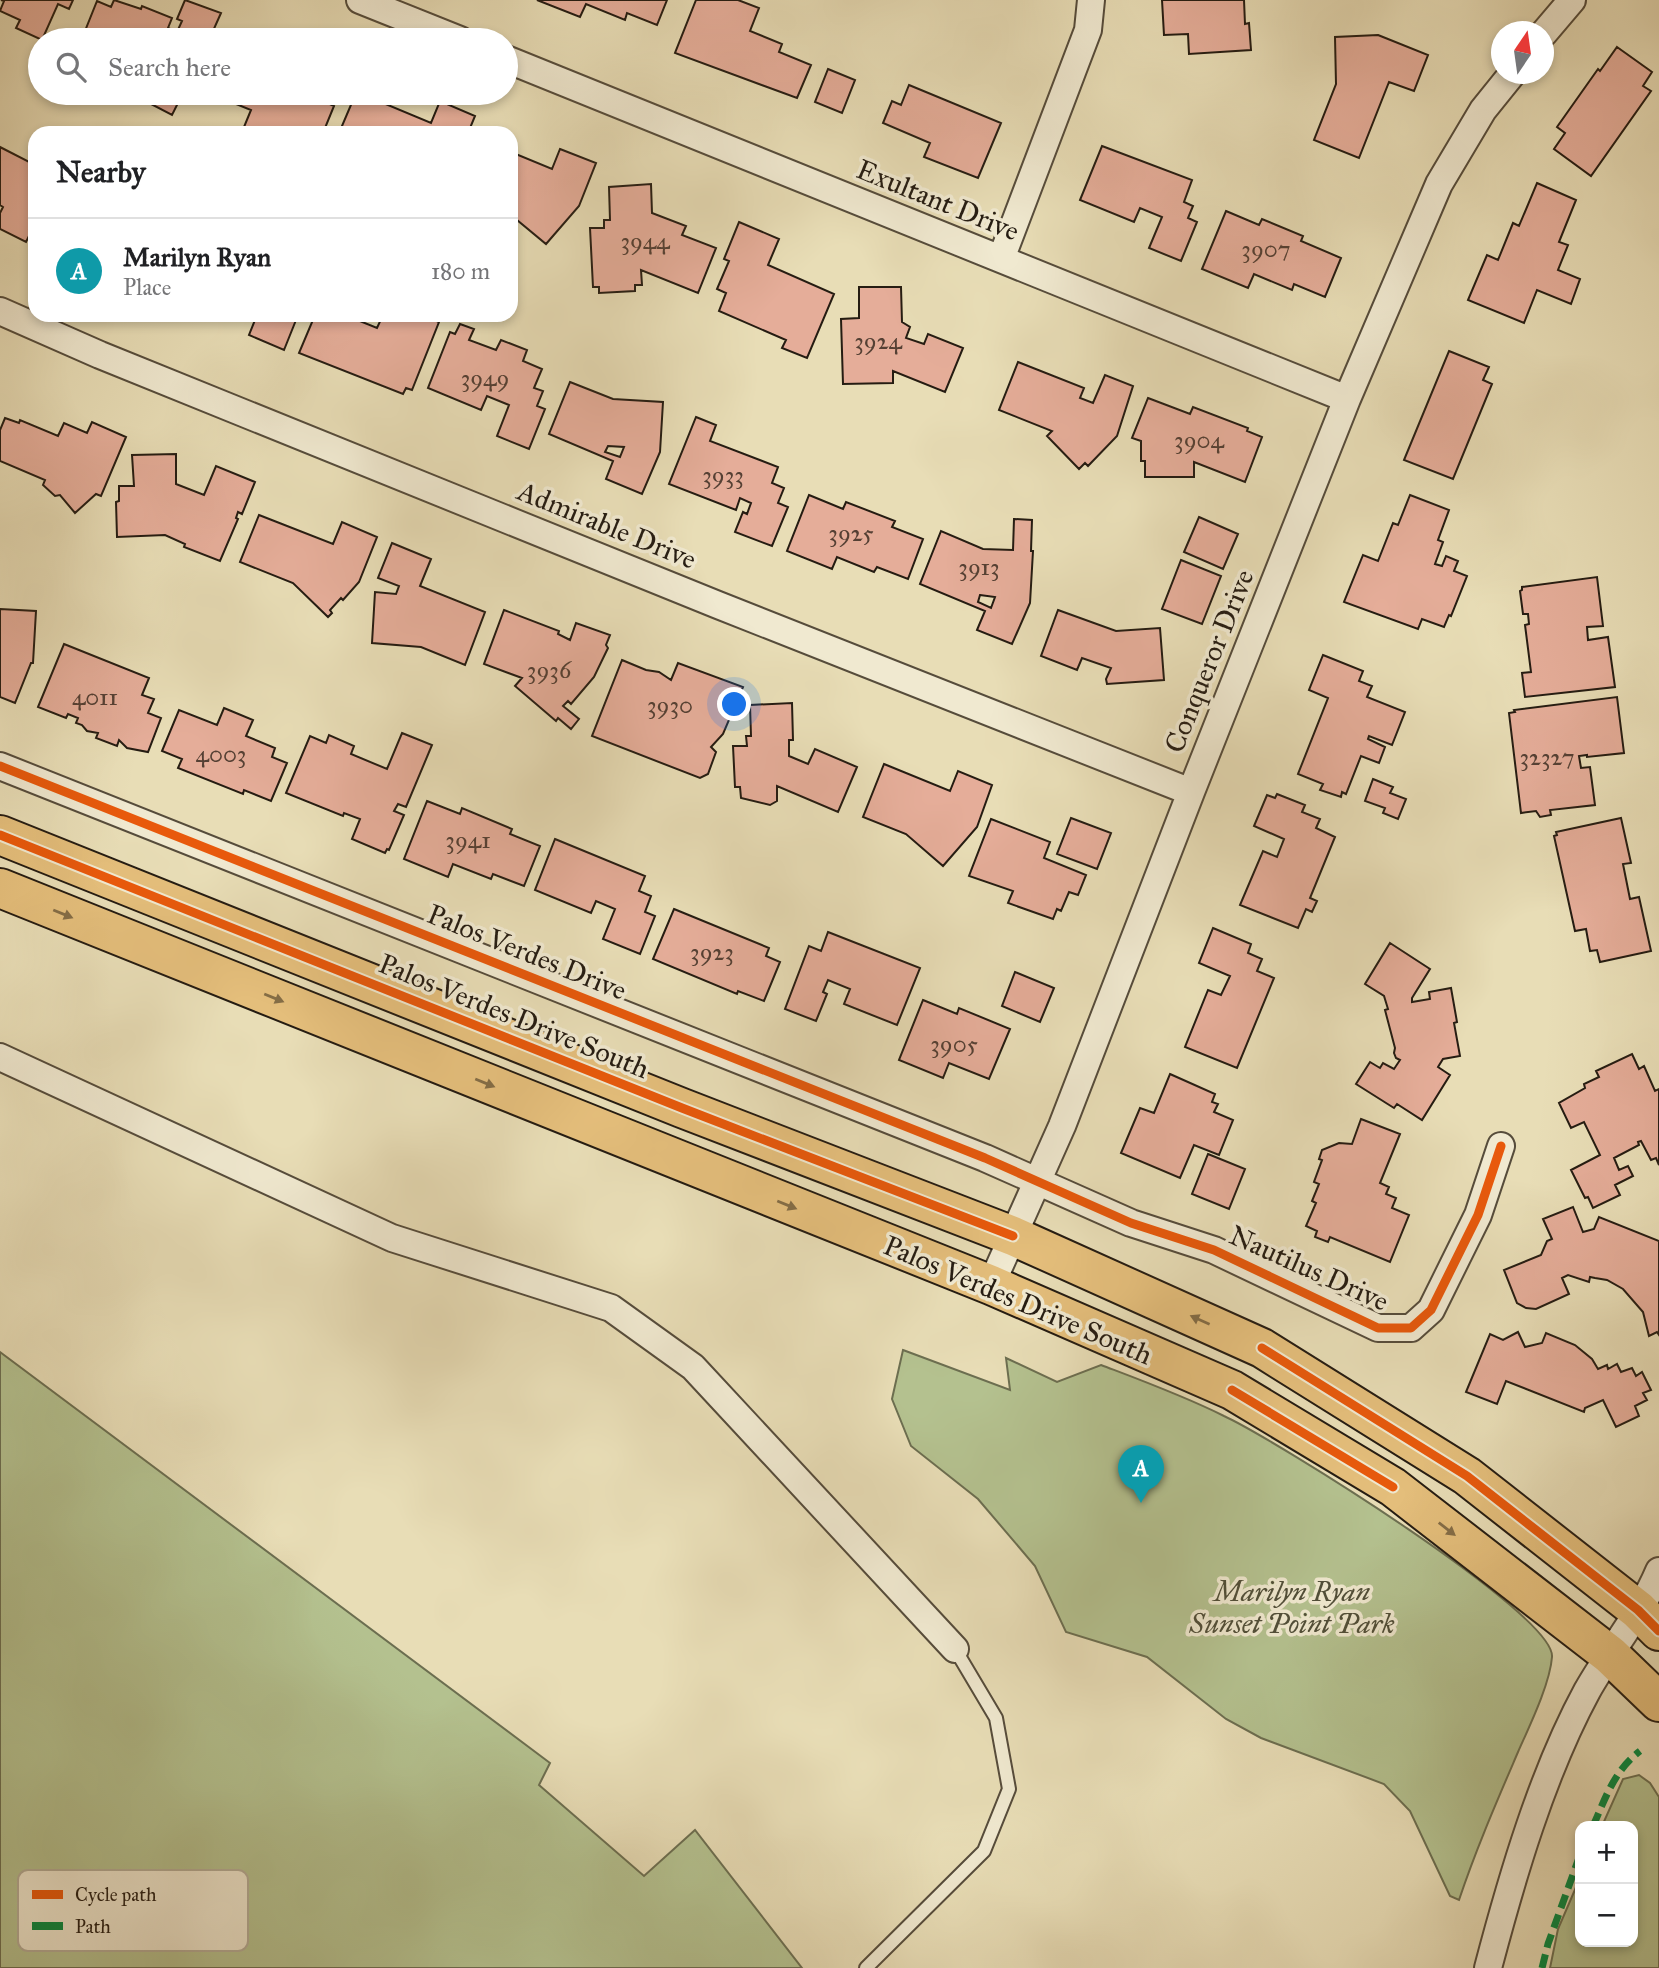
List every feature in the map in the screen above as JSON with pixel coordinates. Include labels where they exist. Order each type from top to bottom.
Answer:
[{"type":"main road","name":"Palos Verdes Drive South","points":[[0,835],[682,1108],[1013,1236],[1262,1348],[1467,1476],[1648,1621]]},
{"type":"main road","name":"Palos Verdes Drive South","points":[[0,888],[990,1285],[1232,1390],[1393,1487],[1610,1655],[1659,1702]]},
{"type":"street","points":[[360,0],[430,28]]},
{"type":"street","points":[[1000,259],[1088,30],[1091,0]]},
{"type":"street","points":[[1554,21],[1572,0]]},
{"type":"street","name":"Exultant Drive","points":[[518,64],[1348,399]]},
{"type":"street","name":"Conqueror Drive","points":[[990,1285],[1062,1126],[1191,792],[1348,399],[1438,184],[1483,110],[1503,84]]},
{"type":"street","name":"Admirable Drive","points":[[0,311],[100,355],[718,605],[1191,792]]},
{"type":"street","name":"Palos Verdes Drive","points":[[0,766],[1038,1180]]},
{"type":"street","points":[[0,1058],[392,1238],[611,1308],[693,1367],[955,1649]]},
{"type":"street","name":"Nautilus Drive","points":[[1038,1180],[1131,1223],[1214,1250],[1378,1328],[1411,1328],[1431,1310],[1478,1215],[1501,1146]]},
{"type":"street","points":[[1488,1968],[1512,1879],[1560,1748],[1588,1690],[1610,1655],[1648,1621],[1659,1571]]},
{"type":"lane","points":[[866,1968],[984,1851],[1009,1789],[996,1718],[955,1649]]},
{"type":"green space","name":"Marilyn Ryan Sunset Point Park","points":[[903,1350],[1010,1390],[1006,1358],[1057,1382],[1101,1365],[1194,1402],[1296,1457],[1408,1529],[1509,1604],[1541,1635],[1552,1657],[1547,1680],[1459,1900],[1450,1896],[1410,1811],[1384,1784],[1261,1738],[1226,1719],[1147,1657],[1066,1632],[1035,1566],[978,1499],[911,1446],[892,1399]]},
{"type":"green space","points":[[0,1352],[550,1763],[539,1785],[644,1876],[695,1830],[802,1968],[0,1968]]},
{"type":"green space","points":[[1639,1775],[1650,1783],[1659,1797],[1659,1968],[1550,1968],[1558,1929],[1575,1890],[1575,1947],[1638,1947],[1638,1821],[1604,1821],[1623,1779]]},
{"type":"building","points":[[1,0],[73,0],[69,9],[58,4],[47,28],[28,28],[28,34],[16,28],[20,20],[0,11],[4,1]]},
{"type":"building","points":[[114,0],[141,9],[142,6],[172,18],[168,28],[86,28],[97,1],[111,7]]},
{"type":"building","points":[[185,0],[221,13],[214,28],[179,28],[182,21],[177,19]]},
{"type":"building","points":[[537,0],[667,0],[657,25],[627,13],[625,20],[586,4],[580,17]]},
{"type":"building","points":[[696,0],[738,0],[759,8],[750,31],[782,44],[779,52],[811,65],[797,98],[675,53]]},
{"type":"building","points":[[1162,0],[1244,0],[1245,24],[1249,23],[1251,50],[1189,54],[1188,34],[1164,35]]},
{"type":"building","points":[[1378,35],[1428,55],[1414,91],[1389,82],[1359,158],[1314,140],[1336,84],[1335,37]]},
{"type":"building","points":[[1617,47],[1652,72],[1643,86],[1651,91],[1591,176],[1554,149],[1565,133],[1557,127]]},
{"type":"building","points":[[828,69],[855,80],[842,113],[815,102]]},
{"type":"building","points":[[909,85],[1001,123],[978,178],[924,157],[930,143],[883,123],[892,101],[901,105]]},
{"type":"building","points":[[153,105],[177,105],[172,115]]},
{"type":"building","points":[[239,105],[334,106],[326,126],[244,126],[251,110]]},
{"type":"building","points":[[351,105],[388,105],[431,123],[438,105],[449,105],[475,116],[471,126],[342,126]]},
{"type":"building","points":[[1102,146],[1192,180],[1184,202],[1193,206],[1188,218],[1197,222],[1181,261],[1149,248],[1162,217],[1140,208],[1134,222],[1080,200]]},
{"type":"building","points":[[0,147],[28,161],[26,242],[0,229],[0,213],[3,207],[0,205]]},
{"type":"building","points":[[560,149],[596,163],[579,206],[546,244],[518,221],[518,155],[552,169]]},
{"type":"building","points":[[1537,183],[1576,200],[1559,242],[1568,245],[1558,270],[1580,279],[1571,304],[1537,290],[1524,323],[1468,300],[1487,255],[1498,260],[1513,223],[1519,226]]},
{"type":"building","points":[[651,184],[652,213],[686,226],[682,235],[716,248],[698,293],[641,270],[642,285],[635,285],[635,291],[599,293],[599,287],[593,287],[590,228],[604,228],[604,220],[610,220],[609,187]]},
{"type":"building","points":[[1226,211],[1259,225],[1262,219],[1303,236],[1301,241],[1341,258],[1325,297],[1294,284],[1292,290],[1254,274],[1248,288],[1202,269]]},
{"type":"building","points":[[739,222],[779,239],[768,265],[834,294],[807,358],[782,348],[786,340],[719,311],[726,293],[717,289],[729,261],[724,259]]},
{"type":"building","points":[[859,287],[901,287],[902,322],[910,327],[906,338],[924,344],[928,334],[963,348],[945,392],[893,371],[893,383],[843,384],[841,319],[859,318]]},
{"type":"building","points":[[254,322],[295,322],[284,350],[249,335]]},
{"type":"building","points":[[312,322],[362,322],[377,328],[380,322],[439,322],[412,390],[406,388],[403,394],[299,353]]},
{"type":"building","points":[[460,324],[474,329],[469,340],[496,350],[501,340],[527,350],[523,361],[542,369],[534,388],[543,391],[537,406],[545,409],[529,449],[497,436],[509,405],[487,396],[481,410],[428,388],[450,332],[455,334]]},
{"type":"building","points":[[1449,351],[1489,367],[1483,380],[1492,384],[1453,479],[1404,460]]},
{"type":"building","points":[[1018,362],[1084,388],[1080,398],[1093,403],[1105,375],[1133,386],[1117,436],[1088,466],[1085,463],[1079,469],[1047,436],[1052,431],[999,410]]},
{"type":"building","points":[[570,382],[613,399],[663,402],[660,452],[642,494],[606,479],[613,461],[549,434]],"holes":[[[608,446],[624,447],[620,457],[605,452]]]},
{"type":"building","points":[[1148,398],[1190,414],[1193,407],[1248,428],[1247,431],[1262,437],[1245,482],[1194,462],[1194,477],[1145,477],[1145,461],[1141,461],[1141,441],[1132,438]]},
{"type":"building","points":[[696,417],[716,425],[710,441],[778,467],[772,483],[784,488],[778,503],[788,507],[772,546],[735,532],[743,512],[747,514],[751,503],[740,498],[736,510],[669,484]]},
{"type":"building","points":[[5,418],[19,423],[20,420],[58,436],[64,423],[87,433],[92,422],[126,437],[101,496],[96,494],[75,513],[60,495],[55,496],[43,485],[45,480],[0,461],[0,430]]},
{"type":"building","points":[[176,454],[176,484],[204,495],[216,466],[255,482],[242,514],[238,512],[238,519],[220,561],[184,547],[185,544],[165,535],[117,537],[116,502],[119,501],[119,486],[134,486],[132,455]]},
{"type":"building","points":[[809,495],[843,509],[846,502],[895,521],[892,527],[923,539],[908,579],[877,567],[874,572],[837,557],[832,569],[787,551]]},
{"type":"building","points":[[1410,495],[1449,510],[1438,540],[1443,542],[1435,564],[1442,566],[1446,556],[1458,561],[1454,571],[1467,576],[1444,627],[1422,619],[1418,629],[1344,602],[1363,555],[1378,561],[1393,523],[1398,525]]},
{"type":"building","points":[[259,515],[333,544],[342,522],[377,537],[359,582],[330,610],[332,613],[328,617],[293,583],[240,562]]},
{"type":"building","points":[[1199,517],[1238,534],[1223,569],[1184,552]]},
{"type":"building","points":[[1014,519],[1032,520],[1030,603],[1012,644],[977,630],[985,611],[920,584],[941,531],[983,549],[1013,550]],"holes":[[[980,595],[995,597],[991,608],[978,602]]]},
{"type":"building","points":[[392,543],[431,559],[420,586],[485,612],[465,665],[421,647],[372,643],[375,592],[396,594],[399,586],[378,578]]},
{"type":"building","points":[[1181,560],[1221,576],[1202,624],[1162,609]]},
{"type":"building","points":[[1597,577],[1603,626],[1587,627],[1588,640],[1608,637],[1615,687],[1525,697],[1522,673],[1531,672],[1525,625],[1529,624],[1528,614],[1523,614],[1520,591],[1522,587]]},
{"type":"building","points":[[0,609],[36,611],[33,663],[15,703],[0,697]]},
{"type":"building","points":[[504,610],[559,631],[558,634],[570,640],[576,623],[610,635],[606,645],[608,648],[594,677],[571,704],[568,701],[563,706],[579,719],[571,729],[558,718],[556,721],[515,686],[522,678],[484,664]]},
{"type":"building","points":[[1058,610],[1116,631],[1160,628],[1164,680],[1107,684],[1106,679],[1111,668],[1082,658],[1077,670],[1041,656]]},
{"type":"building","points":[[64,644],[149,678],[142,695],[154,699],[148,713],[161,718],[148,752],[127,748],[119,740],[117,746],[96,738],[98,733],[87,731],[76,723],[78,718],[68,714],[66,718],[38,707]]},
{"type":"building","points":[[1323,655],[1363,671],[1359,681],[1372,686],[1367,697],[1405,712],[1392,745],[1369,736],[1368,739],[1385,747],[1379,763],[1361,756],[1346,794],[1342,792],[1341,797],[1320,790],[1323,784],[1298,774],[1328,698],[1309,690]]},
{"type":"building","points":[[622,660],[646,670],[659,672],[671,680],[678,663],[743,687],[723,734],[711,747],[716,752],[708,774],[700,778],[592,736]]},
{"type":"building","points":[[1617,697],[1624,753],[1579,756],[1581,768],[1590,767],[1595,805],[1550,810],[1551,815],[1540,817],[1536,811],[1521,813],[1509,713],[1515,712],[1514,710]]},
{"type":"building","points":[[792,703],[793,740],[789,740],[789,756],[808,764],[815,749],[857,767],[838,812],[777,786],[777,801],[770,805],[741,798],[740,787],[735,787],[733,746],[747,746],[746,736],[751,736],[750,705]]},
{"type":"building","points":[[224,708],[253,720],[246,736],[275,748],[272,757],[287,763],[271,801],[244,790],[243,794],[178,768],[182,759],[162,751],[179,710],[217,725]]},
{"type":"building","points":[[402,733],[432,745],[406,807],[398,804],[394,811],[404,815],[389,850],[385,853],[352,839],[360,819],[344,813],[343,816],[286,793],[310,736],[326,743],[329,735],[354,746],[351,754],[387,769]]},
{"type":"building","points":[[884,764],[950,791],[958,771],[992,785],[977,827],[943,866],[906,834],[863,817]]},
{"type":"building","points":[[1373,779],[1393,787],[1390,793],[1406,799],[1398,819],[1383,813],[1385,808],[1365,801]]},
{"type":"building","points":[[1277,794],[1305,805],[1302,812],[1320,819],[1316,828],[1335,837],[1310,898],[1317,901],[1312,912],[1306,909],[1298,928],[1240,905],[1263,851],[1277,857],[1284,839],[1254,826],[1267,795],[1275,798]]},
{"type":"building","points":[[427,801],[460,814],[462,808],[512,829],[510,834],[540,846],[524,886],[493,874],[491,879],[453,864],[448,877],[404,859]]},
{"type":"building","points":[[1071,818],[1111,833],[1097,869],[1057,854]]},
{"type":"building","points":[[1621,818],[1631,863],[1623,864],[1630,899],[1639,897],[1651,951],[1600,962],[1597,950],[1590,951],[1586,929],[1575,931],[1554,836],[1557,835],[1556,832]]},
{"type":"building","points":[[991,819],[1050,842],[1044,858],[1086,875],[1078,895],[1069,892],[1061,911],[1057,909],[1053,919],[1008,903],[1013,891],[969,876]]},
{"type":"building","points":[[555,839],[645,876],[639,891],[651,896],[645,912],[655,916],[640,954],[603,939],[615,909],[596,901],[591,913],[535,890]]},
{"type":"building","points":[[674,909],[769,948],[766,956],[780,962],[764,1001],[738,991],[737,994],[653,959]]},
{"type":"building","points":[[1213,928],[1251,944],[1248,953],[1262,959],[1257,971],[1274,978],[1237,1068],[1185,1047],[1208,990],[1221,995],[1230,976],[1199,963]]},
{"type":"building","points":[[828,932],[920,968],[897,1025],[844,1004],[850,989],[828,980],[823,992],[827,994],[816,1021],[785,1009],[809,946],[821,951]]},
{"type":"building","points":[[1390,943],[1430,969],[1412,1002],[1430,999],[1429,992],[1451,988],[1460,1056],[1443,1059],[1438,1067],[1450,1075],[1422,1120],[1397,1104],[1394,1108],[1356,1084],[1370,1062],[1380,1068],[1383,1063],[1394,1069],[1400,1060],[1394,1053],[1384,996],[1365,984]]},
{"type":"building","points":[[1015,972],[1054,988],[1040,1022],[1002,1006]]},
{"type":"building","points":[[923,1000],[957,1014],[959,1008],[1010,1029],[989,1079],[949,1063],[943,1078],[899,1060]]},
{"type":"building","points":[[1632,1054],[1639,1069],[1644,1066],[1655,1091],[1659,1089],[1659,1165],[1656,1158],[1651,1160],[1641,1141],[1638,1142],[1639,1145],[1614,1158],[1619,1170],[1628,1166],[1633,1176],[1615,1185],[1620,1195],[1593,1208],[1571,1170],[1600,1155],[1584,1122],[1571,1128],[1559,1103],[1585,1088],[1584,1084],[1599,1077],[1596,1071]]},
{"type":"building","points":[[1170,1074],[1215,1094],[1212,1102],[1218,1104],[1214,1112],[1233,1120],[1219,1155],[1194,1145],[1180,1178],[1121,1153],[1140,1108],[1154,1113]]},
{"type":"building","points":[[1361,1119],[1400,1134],[1380,1183],[1389,1187],[1386,1194],[1396,1198],[1392,1208],[1409,1215],[1390,1262],[1330,1237],[1328,1242],[1315,1237],[1317,1231],[1306,1226],[1316,1203],[1312,1201],[1319,1184],[1314,1182],[1322,1160],[1319,1159],[1322,1150],[1339,1143],[1352,1144]]},
{"type":"building","points":[[1208,1154],[1245,1169],[1229,1209],[1192,1194]]},
{"type":"building","points":[[1573,1207],[1583,1232],[1594,1229],[1599,1217],[1659,1241],[1659,1335],[1657,1332],[1649,1336],[1643,1312],[1623,1289],[1607,1280],[1590,1277],[1589,1282],[1568,1275],[1562,1278],[1569,1294],[1536,1309],[1517,1303],[1504,1270],[1541,1255],[1547,1241],[1552,1239],[1543,1219]]},
{"type":"building","points":[[1518,1332],[1525,1347],[1542,1343],[1546,1333],[1575,1345],[1592,1359],[1598,1369],[1607,1365],[1608,1369],[1617,1364],[1621,1372],[1632,1368],[1636,1376],[1642,1372],[1651,1390],[1643,1393],[1647,1400],[1635,1406],[1639,1416],[1616,1427],[1603,1400],[1585,1408],[1584,1412],[1506,1381],[1497,1404],[1466,1392],[1490,1334],[1503,1340]]},
{"type":"marked path","points":[[1595,1821],[1617,1776],[1640,1751]]},
{"type":"marked path","points":[[1542,1968],[1575,1869]]},
{"type":"cycle path","points":[[0,766],[985,1158],[1131,1223],[1214,1250],[1378,1328],[1411,1328],[1431,1310],[1478,1215],[1501,1146]]},
{"type":"cycle path","points":[[0,835],[682,1108],[1013,1236]]},
{"type":"cycle path","points":[[1262,1348],[1467,1476],[1638,1610],[1659,1631]]},
{"type":"cycle path","points":[[1232,1390],[1393,1487]]},
{"type":"place","name":"Marilyn Ryan","points":[[1141,1503]]}]
